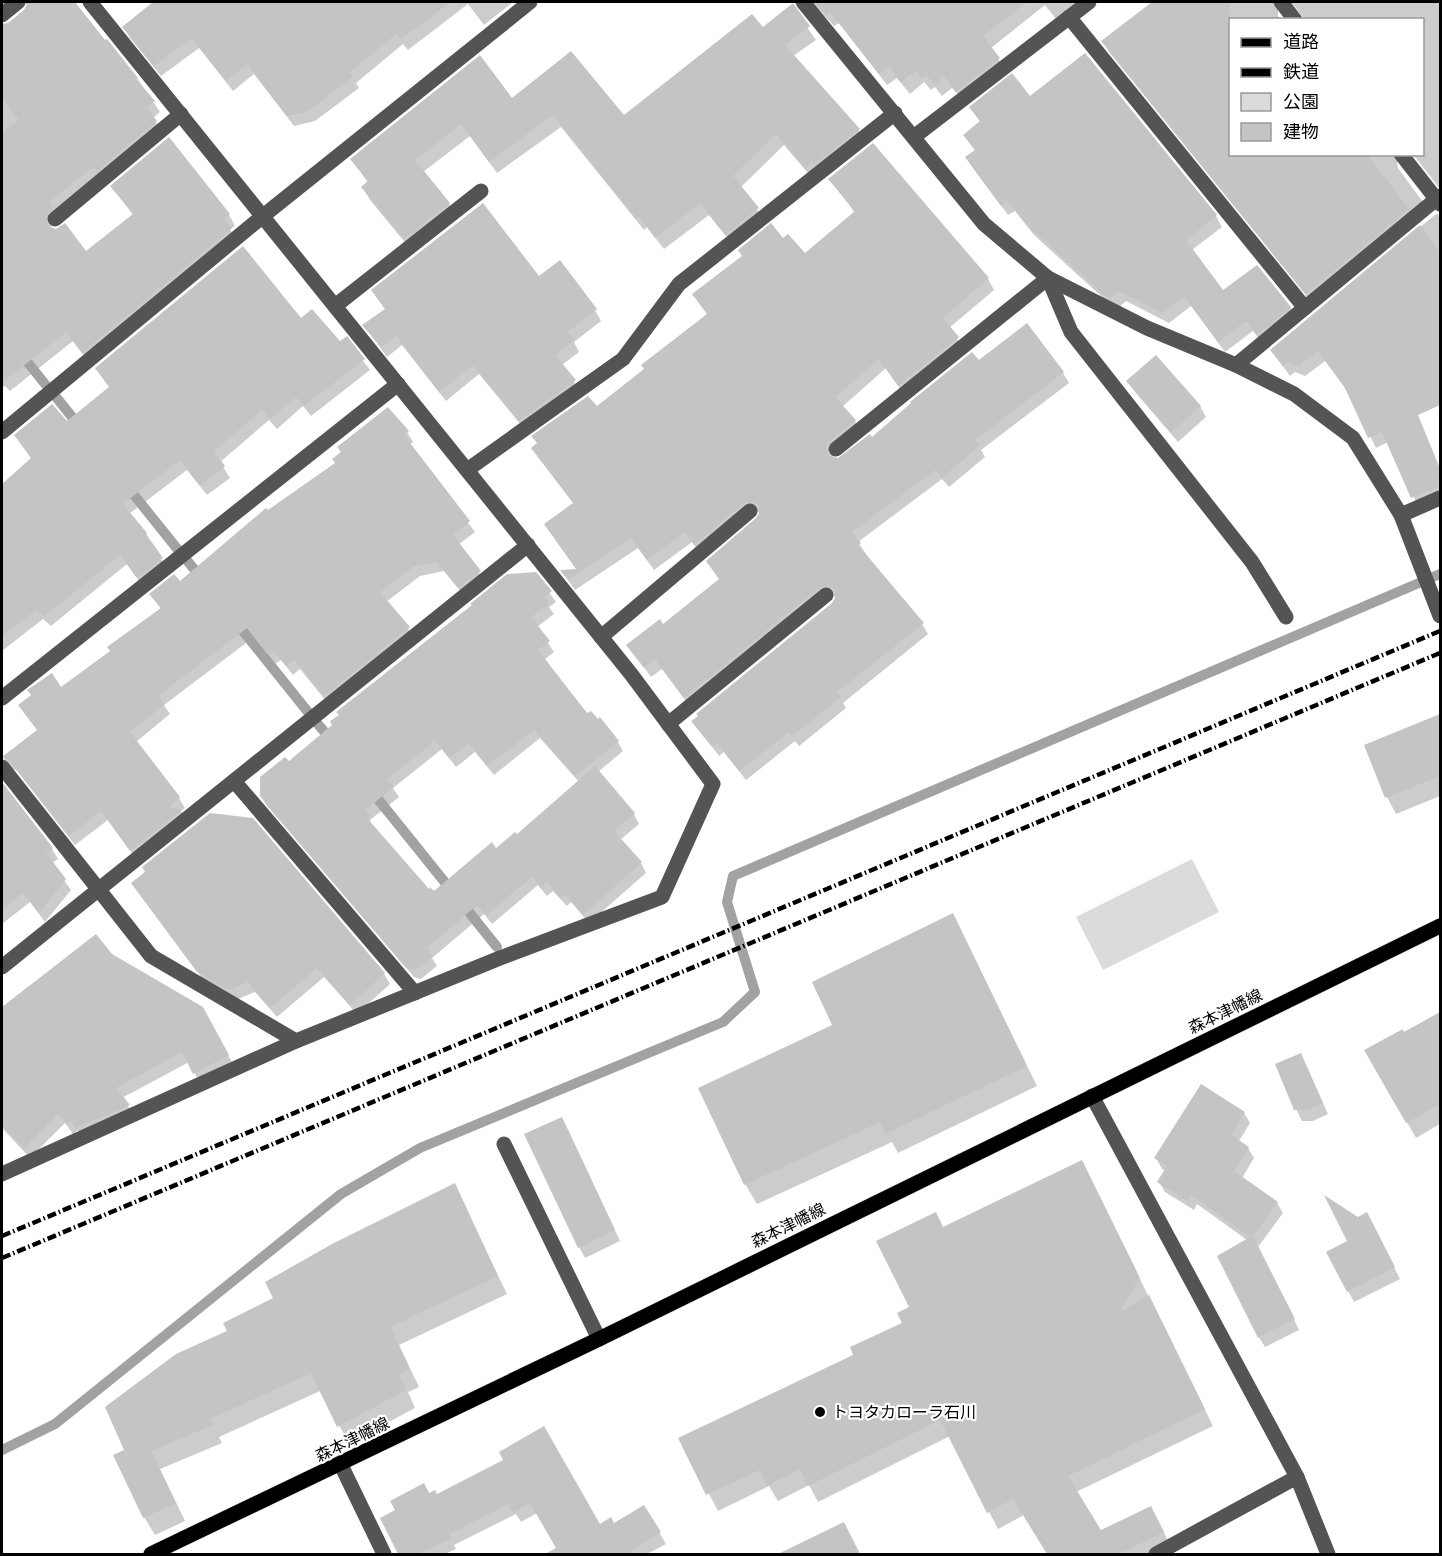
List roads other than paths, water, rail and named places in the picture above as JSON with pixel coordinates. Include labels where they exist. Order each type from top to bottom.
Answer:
[{"type":"main road","name":"森本津幡線","points":[[151,1554],[599,1339],[1440,926]]},
{"type":"street","points":[[2,15],[18,2]]},
{"type":"street","points":[[2,1174],[296,1041],[500,958],[662,897],[713,784],[528,545],[90,2]]},
{"type":"street","points":[[2,432],[263,216],[530,2]]},
{"type":"street","points":[[803,2],[915,136],[984,224],[1048,278],[1147,328],[1236,365],[1294,394],[1353,438],[1401,515],[1438,609]]},
{"type":"street","points":[[915,136],[1089,2]]},
{"type":"street","points":[[1281,2],[1293,18]]},
{"type":"street","points":[[1069,17],[1305,308]]},
{"type":"street","points":[[467,470],[622,359],[679,284],[895,113]]},
{"type":"street","points":[[55,219],[181,114]]},
{"type":"street","points":[[1236,365],[1439,200],[1403,156]]},
{"type":"street","points":[[335,306],[481,191]]},
{"type":"street","points":[[836,449],[1048,278]]},
{"type":"street","points":[[1048,278],[1071,332],[1252,562],[1287,617]]},
{"type":"street","points":[[2,698],[398,384]]},
{"type":"street","points":[[1401,515],[1440,498]]},
{"type":"street","points":[[601,637],[750,511]]},
{"type":"street","points":[[2,967],[528,545]]},
{"type":"street","points":[[668,724],[826,595]]},
{"type":"street","points":[[2,767],[151,956],[296,1041]]},
{"type":"street","points":[[234,781],[415,993]]},
{"type":"street","points":[[1092,1096],[1297,1477],[1328,1554]]},
{"type":"street","points":[[504,1144],[599,1339]]},
{"type":"street","points":[[341,1464],[384,1554]]},
{"type":"street","points":[[1156,1554],[1297,1477]]},
{"type":"waterway","points":[[2,330],[45,384]]},
{"type":"waterway","points":[[56,397],[81,428]]},
{"type":"waterway","points":[[126,485],[179,551]]},
{"type":"waterway","points":[[185,558],[203,580]]},
{"type":"waterway","points":[[2,1450],[55,1424],[341,1194],[420,1148],[723,1022],[755,992],[727,902],[733,876],[1440,574]]},
{"type":"waterway","points":[[235,621],[308,712]]},
{"type":"waterway","points":[[317,723],[332,741]]},
{"type":"waterway","points":[[369,788],[497,947]]},
{"type":"railway","points":[[2,1236],[1440,631]]},
{"type":"railway","points":[[2,1258],[1440,653]]},
{"type":"place","name":"トヨタカローラ石川","points":[[820,1412]]}]
